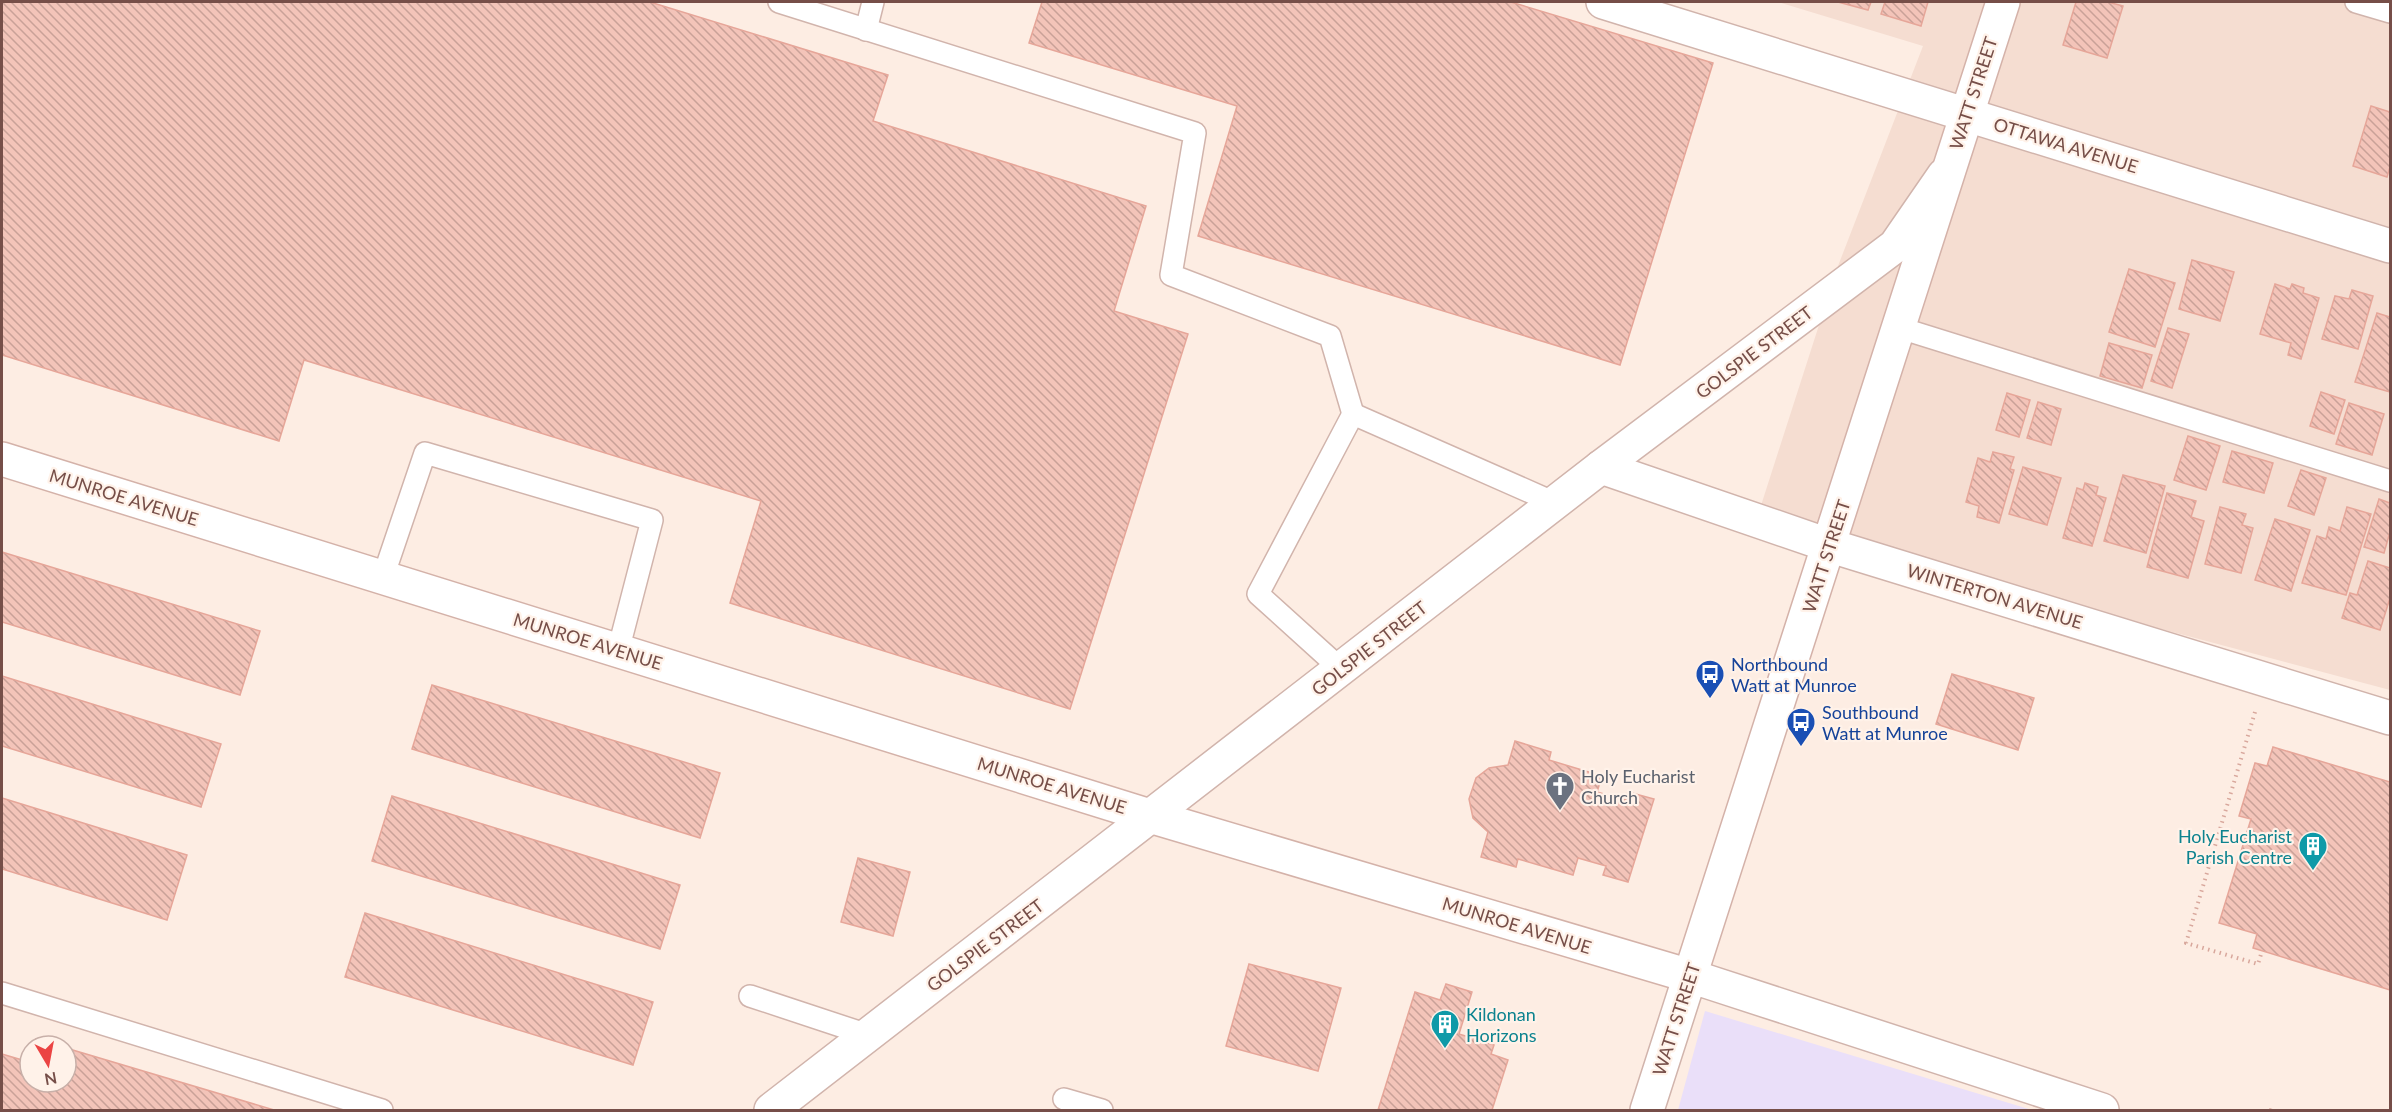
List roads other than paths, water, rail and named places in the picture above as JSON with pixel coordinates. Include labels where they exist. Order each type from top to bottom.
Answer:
[{"type":"street","name":"OTTAWA AVENUE","points":[[1603,2],[2391,246]]},
{"type":"street","name":"WATT STREET","points":[[1647,1110],[1831,546],[1897,327],[2003,2]]},
{"type":"street","name":"GOLSPIE STREET","points":[[771,1110],[1153,817],[1601,467],[1895,246],[1948,168]]},
{"type":"street","name":"MUNROE AVENUE","points":[[2,459],[1153,817],[1690,976],[2102,1110]]},
{"type":"street","name":"WINTERTON AVENUE","points":[[1601,467],[1831,546],[2391,718]]},
{"type":"lane","points":[[779,2],[1195,133],[1172,275],[1330,336],[1353,414],[1258,594],[1342,670]]},
{"type":"lane","points":[[866,30],[873,2]]},
{"type":"lane","points":[[2356,2],[2391,12]]},
{"type":"lane","points":[[1897,327],[2391,481]]},
{"type":"lane","points":[[1353,414],[1555,503]]},
{"type":"lane","points":[[383,578],[425,453],[652,520],[618,651]]},
{"type":"lane","points":[[2,993],[382,1110]]},
{"type":"lane","points":[[750,996],[868,1035]]},
{"type":"lane","points":[[1064,1099],[1102,1110]]},
{"type":"place","name":"Northbound Watt at Munroe","points":[[1710,700]]},
{"type":"place","name":"Southbound Watt at Munroe","points":[[1801,748]]},
{"type":"place","name":"Holy Eucharist Church","points":[[1560,812]]},
{"type":"place","name":"Holy Eucharist Parish Centre","points":[[2313,872]]},
{"type":"place","name":"Kildonan Horizons","points":[[1445,1050]]}]
